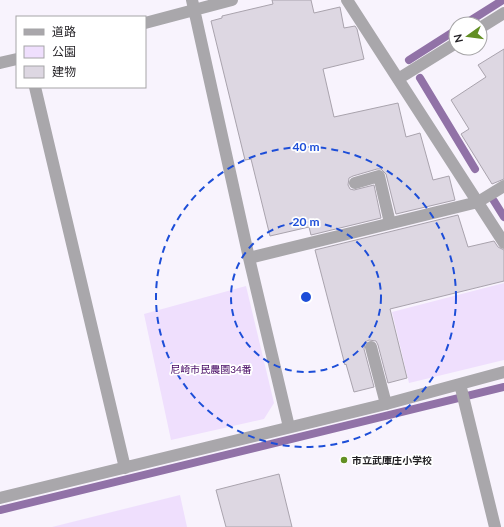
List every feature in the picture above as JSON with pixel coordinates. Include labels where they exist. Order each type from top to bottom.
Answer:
[{"type":"street","points":[[146,23],[193,5],[232,0]]},
{"type":"street","points":[[347,0],[504,244]]},
{"type":"street","points":[[193,5],[249,258],[289,427]]},
{"type":"street","points":[[488,23],[504,13]]},
{"type":"street","points":[[398,79],[448,48]]},
{"type":"street","points":[[0,63],[16,59]]},
{"type":"street","points":[[35,88],[125,468]]},
{"type":"street","points":[[355,183],[379,176],[390,223]]},
{"type":"street","points":[[249,258],[478,202],[504,186]]},
{"type":"street","points":[[371,347],[386,404]]},
{"type":"street","points":[[0,498],[386,404],[462,392],[504,372]]},
{"type":"street","points":[[462,392],[495,527]]},
{"type":"green space","points":[[504,283],[504,360],[409,383],[392,312]]},
{"type":"green space","name":"尼崎市民農園34番","points":[[246,286],[274,403],[264,419],[171,440],[144,314]]},
{"type":"green space","points":[[180,495],[187,527],[52,527]]},
{"type":"building","points":[[272,0],[311,0],[314,13],[340,7],[344,28],[355,26],[357,29],[364,59],[323,69],[334,117],[398,103],[406,137],[420,133],[433,180],[449,176],[455,200],[396,214],[386,174],[381,169],[377,169],[349,178],[348,185],[350,189],[354,190],[374,185],[381,218],[311,235],[309,227],[270,236],[251,159],[245,160],[211,21],[222,18],[222,16],[273,4]]},
{"type":"building","points":[[504,49],[504,179],[492,184],[461,134],[469,129],[451,100],[486,77],[478,65]]},
{"type":"building","points":[[458,215],[468,247],[494,241],[498,247],[504,250],[504,281],[390,309],[407,378],[388,383],[378,345],[376,341],[369,340],[365,342],[364,349],[374,387],[354,392],[346,364],[345,365],[315,250]]},
{"type":"building","points":[[279,474],[292,527],[226,527],[216,490]]},
{"type":"waterway","points":[[478,16],[503,0]]},
{"type":"waterway","points":[[409,60],[448,35]]},
{"type":"waterway","points":[[420,78],[475,169]]},
{"type":"waterway","points":[[494,201],[504,217]]},
{"type":"waterway","points":[[0,510],[504,387]]},
{"type":"place","name":"市立武庫庄小学校","points":[[344,460]]}]
